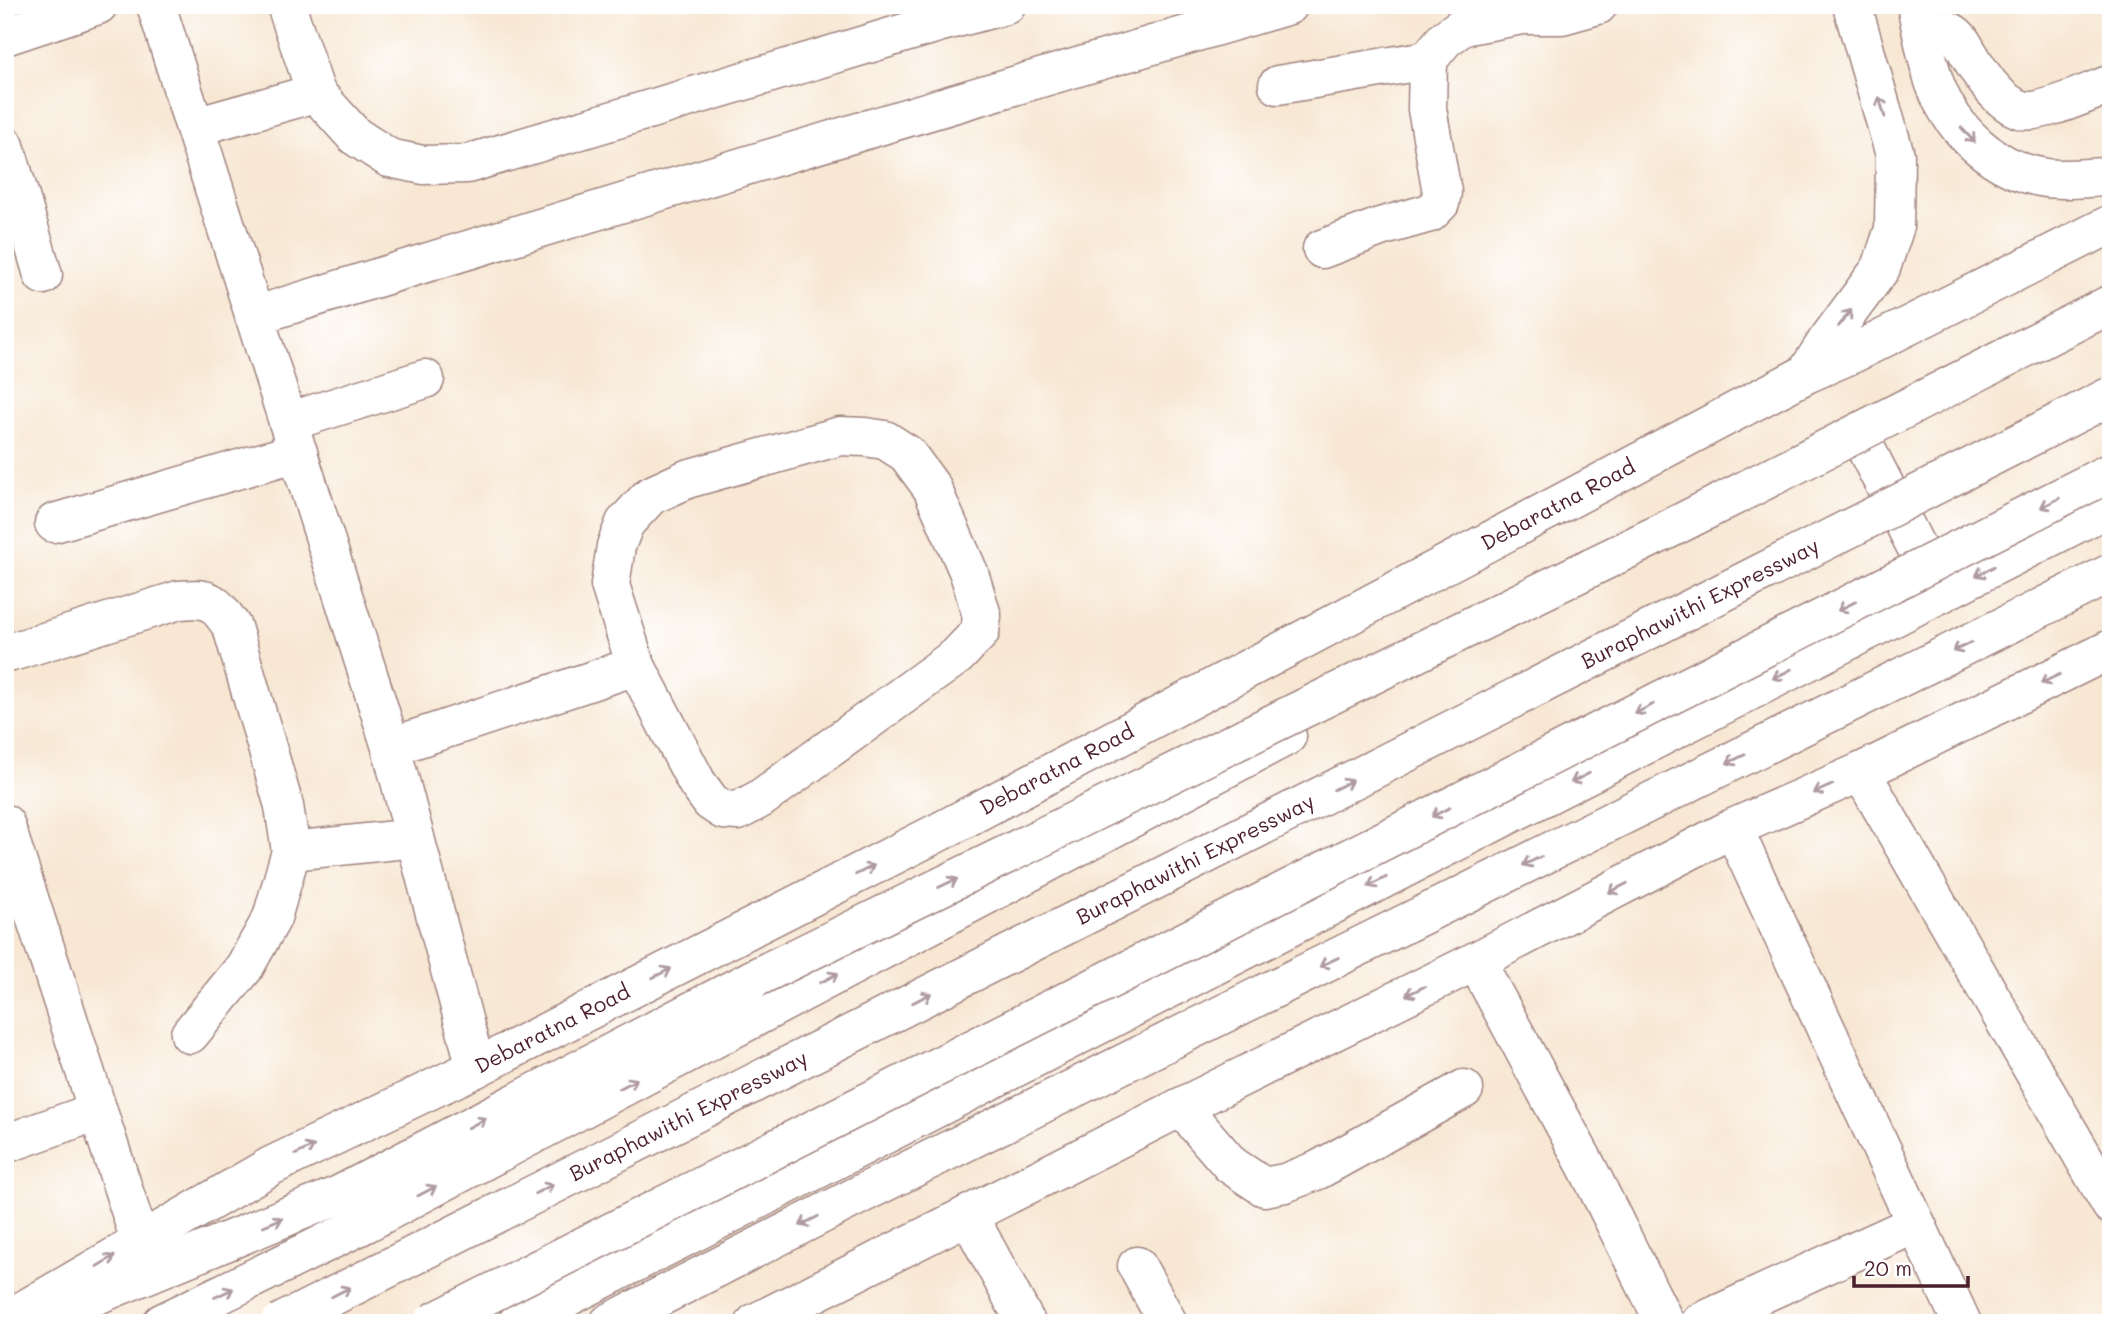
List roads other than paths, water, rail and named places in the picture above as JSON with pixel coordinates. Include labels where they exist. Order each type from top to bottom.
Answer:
[{"type":"main road","points":[[5,36],[98,5]]},
{"type":"main road","points":[[156,5],[391,747],[476,1068]]},
{"type":"main road","points":[[286,5],[316,93],[355,136],[389,158],[423,165],[467,164],[937,23],[1006,5]]},
{"type":"main road","points":[[254,316],[892,121],[1289,5]]},
{"type":"main road","points":[[1322,249],[1380,226],[1430,213],[1440,203],[1442,192],[1427,109],[1428,60],[1445,39],[1463,26],[1510,11],[1562,15],[1598,5]]},
{"type":"main road","points":[[1806,374],[1881,268],[1894,229],[1895,155],[1852,5]]},
{"type":"main road","points":[[1919,18],[1957,36],[1977,67],[2004,100],[2023,110],[2039,110],[2111,85]]},
{"type":"main road","points":[[1919,18],[1936,85],[1954,119],[1982,150],[2015,171],[2047,178],[2111,177]]},
{"type":"main road","points":[[1278,85],[1428,60]]},
{"type":"main road","points":[[195,127],[316,93]]},
{"type":"main road","points":[[5,146],[43,275]]},
{"type":"main road","name":"Debaratna Road","points":[[5,1321],[271,1166],[476,1068],[964,819],[1806,374],[1854,353],[2111,224]]},
{"type":"main road","points":[[162,1323],[366,1223],[2111,304]]},
{"type":"main road","points":[[29,1323],[339,1195],[755,978],[1667,530],[2111,304]]},
{"type":"main road","points":[[54,523],[293,437],[425,379]]},
{"type":"main road","name":"Buraphawithi Expressway","points":[[280,1323],[2111,396]]},
{"type":"main road","points":[[1859,435],[1940,594]]},
{"type":"main road","points":[[840,436],[885,440],[906,454],[932,488],[969,573],[982,616],[980,632],[957,656],[760,799],[738,811],[723,810],[711,802],[697,783],[636,666],[610,585],[616,545],[625,523],[650,496],[687,479],[840,436]]},
{"type":"main road","points":[[432,1323],[2111,472]]},
{"type":"main road","points":[[517,1323],[2111,506]]},
{"type":"main road","points":[[608,1323],[869,1190],[2111,573]]},
{"type":"main road","points":[[15,651],[179,600],[201,598],[218,606],[232,627],[284,806],[291,850],[272,918],[244,968],[190,1034]]},
{"type":"main road","points":[[755,1323],[1476,961],[1732,828],[1861,772],[2111,649]]},
{"type":"main road","points":[[391,747],[636,666]]},
{"type":"main road","points":[[1861,772],[2111,1205]]},
{"type":"main road","points":[[5,824],[141,1241]]},
{"type":"main road","points":[[1732,828],[1962,1323]]},
{"type":"main road","points":[[291,850],[415,838]]},
{"type":"main road","points":[[1476,961],[1587,1167],[1665,1323]]},
{"type":"main road","points":[[1181,1107],[1231,1165],[1264,1187],[1285,1183],[1318,1170],[1464,1089]]},
{"type":"main road","points":[[5,1144],[98,1111]]},
{"type":"main road","points":[[968,1215],[1026,1323]]},
{"type":"main road","points":[[1699,1323],[1915,1224]]},
{"type":"main road","points":[[1137,1266],[1168,1323]]}]
